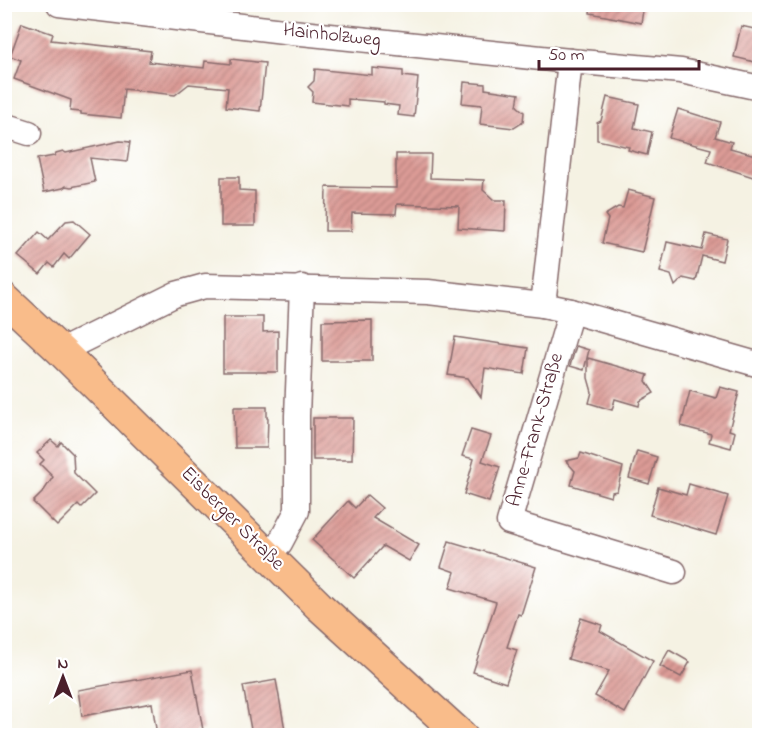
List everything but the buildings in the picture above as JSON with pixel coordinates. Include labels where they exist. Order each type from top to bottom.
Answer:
[{"type":"main road","name":"Eisberger Straße","points":[[4,298],[62,351],[319,606],[462,735]]},
{"type":"street","name":"Hainholzweg","points":[[59,4],[292,32],[681,71],[759,88]]},
{"type":"street","points":[[543,305],[570,61]]},
{"type":"street","points":[[4,126],[29,133]]},
{"type":"street","points":[[62,351],[176,294],[205,286],[302,287],[428,292],[543,305],[759,365]]},
{"type":"street","points":[[268,554],[280,543],[297,511],[297,416],[302,287]]},
{"type":"street","name":"Anne-Frank-Straße","points":[[571,311],[509,522],[674,572]]}]
